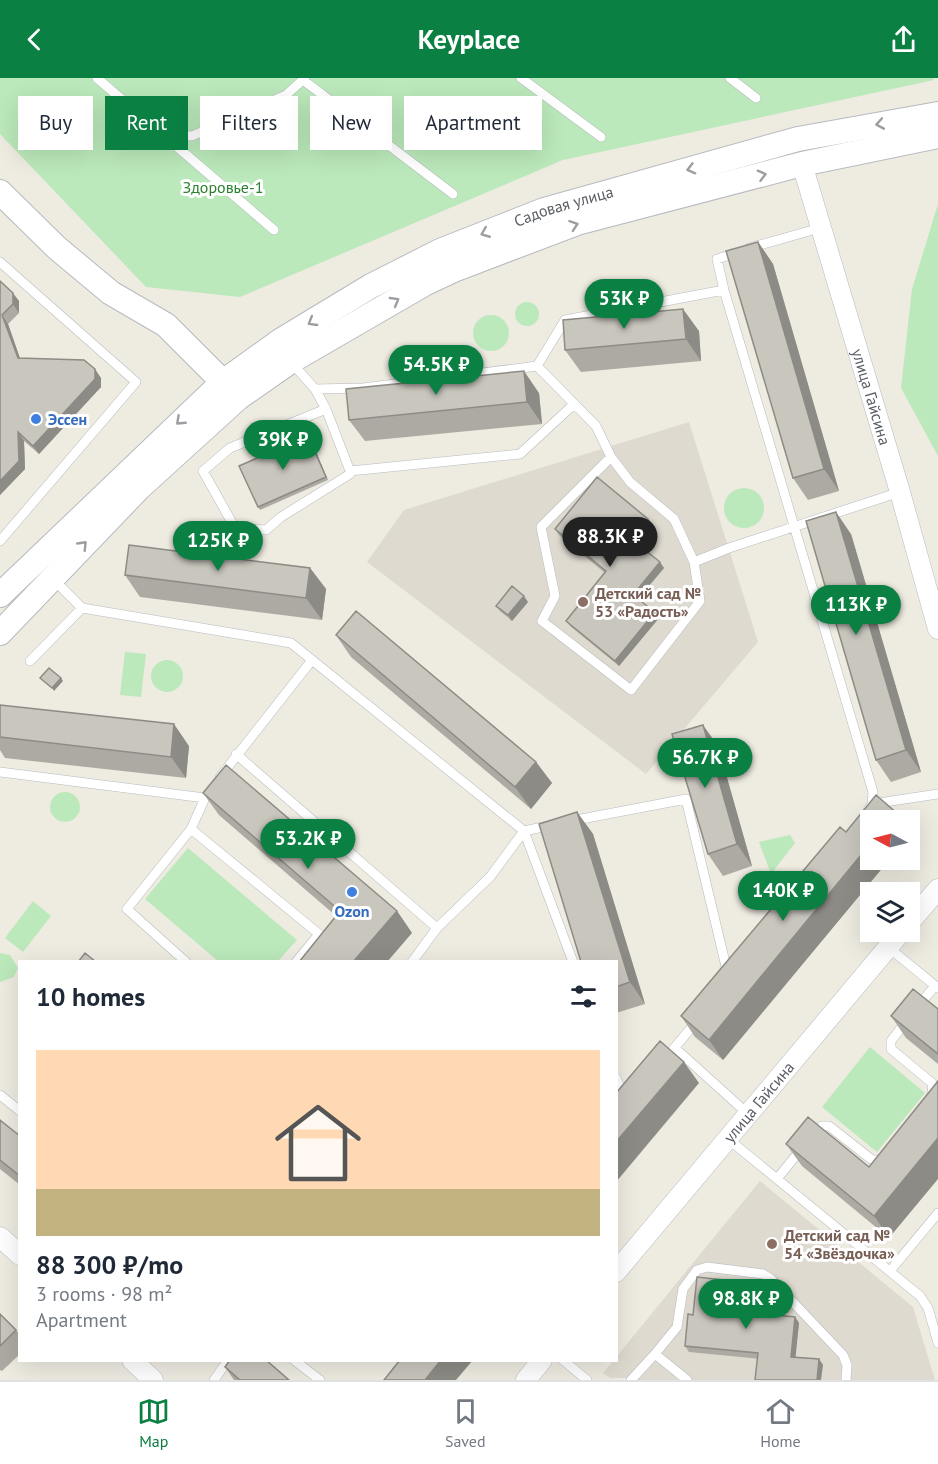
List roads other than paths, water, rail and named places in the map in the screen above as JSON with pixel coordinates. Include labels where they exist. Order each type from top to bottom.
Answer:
[{"type":"street","name":"Садовая улица","points":[[231,390],[280,341],[371,286],[441,251],[544,210],[798,139],[938,114]]},
{"type":"street","name":"Садовая улица","points":[[231,390],[291,361],[424,284],[456,269],[577,223],[802,164],[938,136]]},
{"type":"street","name":"улица Гайсина","points":[[802,164],[900,492],[938,629]]},
{"type":"street","points":[[0,192],[57,248],[111,293],[166,325],[231,390]]},
{"type":"street","points":[[0,633],[231,390]]},
{"type":"street","points":[[0,594],[231,390]]},
{"type":"street","points":[[920,910],[938,889]]},
{"type":"street","name":"улица Гайсина","points":[[618,1270],[892,942]]},
{"type":"street","points":[[0,1236],[18,1253]]},
{"type":"street","points":[[134,1362],[153,1380]]},
{"type":"street","points":[[526,1380],[540,1362]]},
{"type":"lane","points":[[97,78],[109,82],[124,96]]},
{"type":"lane","points":[[520,78],[601,137]]},
{"type":"lane","points":[[730,78],[756,98]]},
{"type":"lane","points":[[188,136],[286,95],[304,79],[453,194]]},
{"type":"lane","points":[[183,150],[274,230]]},
{"type":"lane","points":[[820,228],[717,259],[793,528],[873,792],[872,804],[857,822]]},
{"type":"lane","points":[[0,262],[136,382],[0,541]]},
{"type":"lane","points":[[537,366],[566,320],[724,290]]},
{"type":"lane","points":[[291,361],[315,389],[326,409],[350,471]]},
{"type":"lane","points":[[315,389],[363,387],[537,366]]},
{"type":"lane","points":[[537,366],[596,426],[611,457],[630,482],[674,519],[694,562],[700,601],[630,690],[542,621],[555,596],[541,527],[611,457]]},
{"type":"lane","points":[[350,471],[520,454],[573,405]]},
{"type":"lane","points":[[326,409],[230,448],[203,471],[235,528],[266,530],[281,517],[350,474],[350,471]]},
{"type":"lane","points":[[694,562],[900,492]]},
{"type":"lane","points":[[51,578],[82,608],[291,643],[524,831],[572,960]]},
{"type":"lane","points":[[30,661],[82,608]]},
{"type":"lane","points":[[184,960],[127,909],[191,829],[205,798],[236,754],[312,660]]},
{"type":"lane","points":[[236,754],[437,928]]},
{"type":"lane","points":[[0,772],[205,798]]},
{"type":"lane","points":[[872,804],[938,794]]},
{"type":"lane","points":[[413,960],[437,928],[490,877],[524,831],[686,799],[729,981]]},
{"type":"lane","points":[[191,829],[318,934],[298,960]]},
{"type":"lane","points":[[888,947],[937,987],[891,1041],[894,1052],[932,1083],[934,1095],[925,1107]]},
{"type":"lane","points":[[723,989],[737,971]]},
{"type":"lane","points":[[661,1064],[702,1014]]},
{"type":"lane","points":[[675,1048],[748,1114]]},
{"type":"lane","points":[[618,1085],[624,1107],[633,1096]]},
{"type":"lane","points":[[0,1095],[18,1109]]},
{"type":"lane","points":[[777,1179],[822,1126],[833,1128],[875,1160],[881,1160],[891,1149]]},
{"type":"lane","points":[[728,1138],[890,1271],[925,1303],[938,1343]]},
{"type":"lane","points":[[890,1271],[938,1213]]},
{"type":"lane","points":[[630,1380],[677,1327],[682,1289],[698,1270],[710,1268],[759,1274],[771,1279],[843,1355],[847,1365],[846,1380]]},
{"type":"lane","points":[[655,1354],[687,1380]]},
{"type":"lane","points":[[214,1380],[227,1362]]},
{"type":"lane","points":[[297,1362],[320,1380]]},
{"type":"lane","points":[[565,1362],[586,1380]]},
{"type":"place","name":"Эссен","points":[[36,419]]},
{"type":"place","name":"Детский сад № 53 «Радость»","points":[[583,602]]},
{"type":"place","name":"Ozon","points":[[352,892]]},
{"type":"place","name":"Детский сад № 54 «Звёздочка»","points":[[772,1244]]},
{"type":"park label","name":"Здоровье-1","points":[[223,187]]}]
